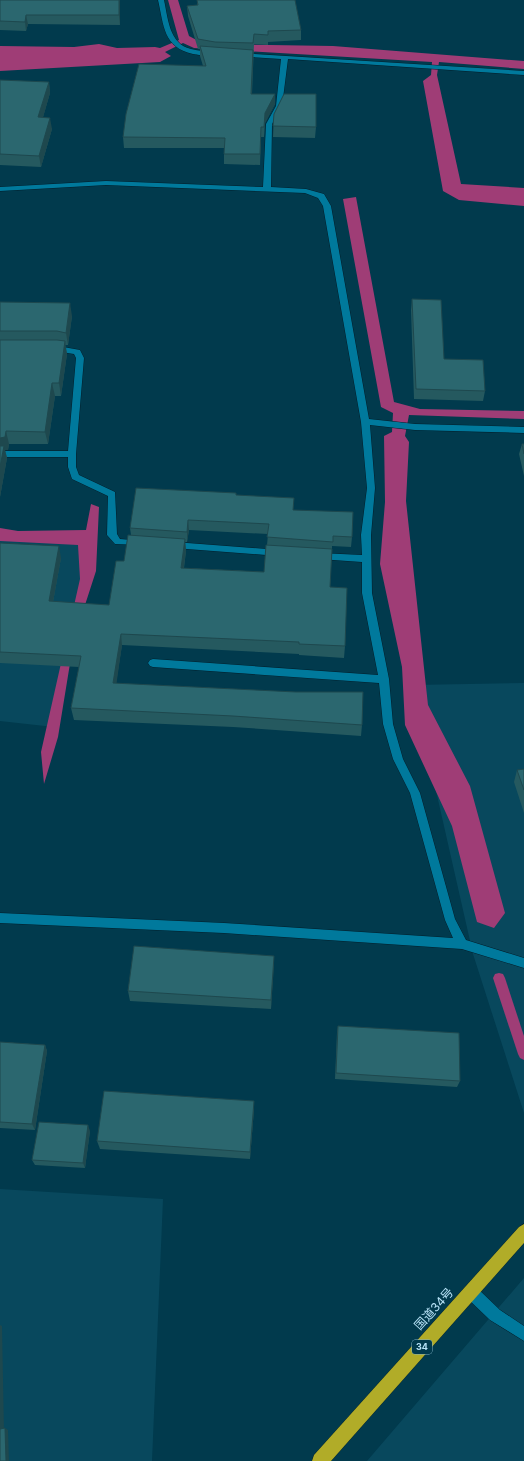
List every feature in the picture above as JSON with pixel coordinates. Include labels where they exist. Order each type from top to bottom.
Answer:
[{"type":"highway","name":"国道34号","points":[[320,1461],[524,1232]]},
{"type":"street","points":[[161,0],[171,41],[179,48],[197,53],[219,54]]},
{"type":"street","points":[[234,55],[524,73]]},
{"type":"street","points":[[266,188],[269,124],[279,106],[285,57]]},
{"type":"street","points":[[0,189],[106,183],[306,190],[321,196],[327,206],[365,422],[371,488],[365,559],[367,593],[384,679],[388,724],[398,759],[414,793],[450,920],[462,944]]},
{"type":"street","points":[[44,348],[59,348],[77,352],[80,358],[72,454],[72,467],[75,477],[112,494],[112,535],[118,542],[149,544]]},
{"type":"street","points":[[365,422],[416,427],[524,430]]},
{"type":"street","points":[[0,454],[72,454]]},
{"type":"street","points":[[164,545],[288,554]]},
{"type":"street","points":[[311,555],[365,559]]},
{"type":"street","points":[[153,663],[384,679]]},
{"type":"street","points":[[0,918],[224,928],[462,944],[524,962]]},
{"type":"street","points":[[471,1292],[495,1315],[524,1334]]},
{"type":"shaded area","points":[[168,0],[178,0],[189,36],[204,44],[333,46],[524,61],[524,69],[439,62],[437,75],[461,184],[524,188],[524,206],[459,200],[443,191],[423,81],[431,75],[432,62],[194,48],[183,43],[165,52],[171,56],[160,62],[0,71],[0,46],[74,47],[99,44],[117,48],[160,48],[179,40]]},
{"type":"shaded area","points":[[356,197],[394,402],[420,409],[524,411],[524,419],[409,415],[405,436],[409,442],[406,501],[428,705],[470,786],[505,913],[494,928],[477,922],[452,826],[405,725],[402,667],[380,564],[385,502],[384,436],[392,432],[393,413],[381,407],[343,199]]},
{"type":"shaded area","points":[[91,504],[99,507],[96,571],[74,639],[58,737],[44,784],[41,752],[80,579],[78,545],[0,541],[0,528],[18,531],[86,530]]},
{"type":"shaded area","points":[[0,538],[89,543],[54,727],[0,721]]},
{"type":"shaded area","points":[[524,683],[524,1113],[473,954],[412,685]]},
{"type":"shaded area","points":[[0,1189],[163,1199],[152,1461],[0,1461]]},
{"type":"shaded area","points":[[524,1278],[524,1461],[367,1461]]},
{"type":"building","points":[[0,0],[119,0],[119,15],[26,15],[25,22],[0,21]]},
{"type":"building","points":[[197,0],[295,0],[301,30],[268,31],[268,35],[254,34],[253,43],[215,42],[198,39],[187,6],[198,5]]},
{"type":"building","points":[[200,46],[253,50],[251,94],[275,94],[265,113],[264,127],[261,127],[260,154],[224,154],[225,138],[123,137],[126,114],[139,64],[206,66]]},
{"type":"building","points":[[0,80],[49,82],[38,117],[50,118],[39,156],[0,154]]},
{"type":"building","points":[[284,94],[316,94],[316,127],[273,126],[274,114]]},
{"type":"building","points":[[412,299],[441,300],[444,359],[483,360],[485,391],[416,389]]},
{"type":"building","points":[[0,302],[70,303],[66,333],[57,331],[0,331]]},
{"type":"building","points":[[0,340],[65,341],[59,383],[52,383],[45,432],[6,431],[5,437],[0,438]]},
{"type":"building","points":[[0,446],[4,446],[0,467]]},
{"type":"building","points":[[136,488],[236,493],[236,495],[294,498],[293,510],[353,512],[352,537],[333,536],[333,542],[267,537],[269,524],[188,520],[187,532],[130,528]]},
{"type":"building","points":[[128,535],[185,539],[181,568],[264,572],[266,545],[332,549],[330,587],[347,588],[345,646],[299,644],[299,642],[121,634],[113,683],[296,692],[363,692],[362,725],[233,716],[71,708],[81,656],[0,652],[0,543],[59,546],[49,601],[109,605],[116,561],[124,561]]},
{"type":"building","points":[[524,769],[524,790],[517,770]]},
{"type":"building","points":[[134,946],[274,956],[271,1000],[128,991]]},
{"type":"building","points":[[338,1026],[459,1033],[460,1081],[336,1073]]},
{"type":"building","points":[[0,1042],[45,1045],[32,1124],[0,1122]]},
{"type":"building","points":[[104,1091],[254,1101],[250,1152],[97,1141]]},
{"type":"building","points":[[39,1122],[88,1125],[83,1163],[32,1160]]},
{"type":"building","points":[[5,1428],[6,1461],[0,1461],[0,1429]]},
{"type":"waterway","points":[[499,978],[524,1054]]}]
